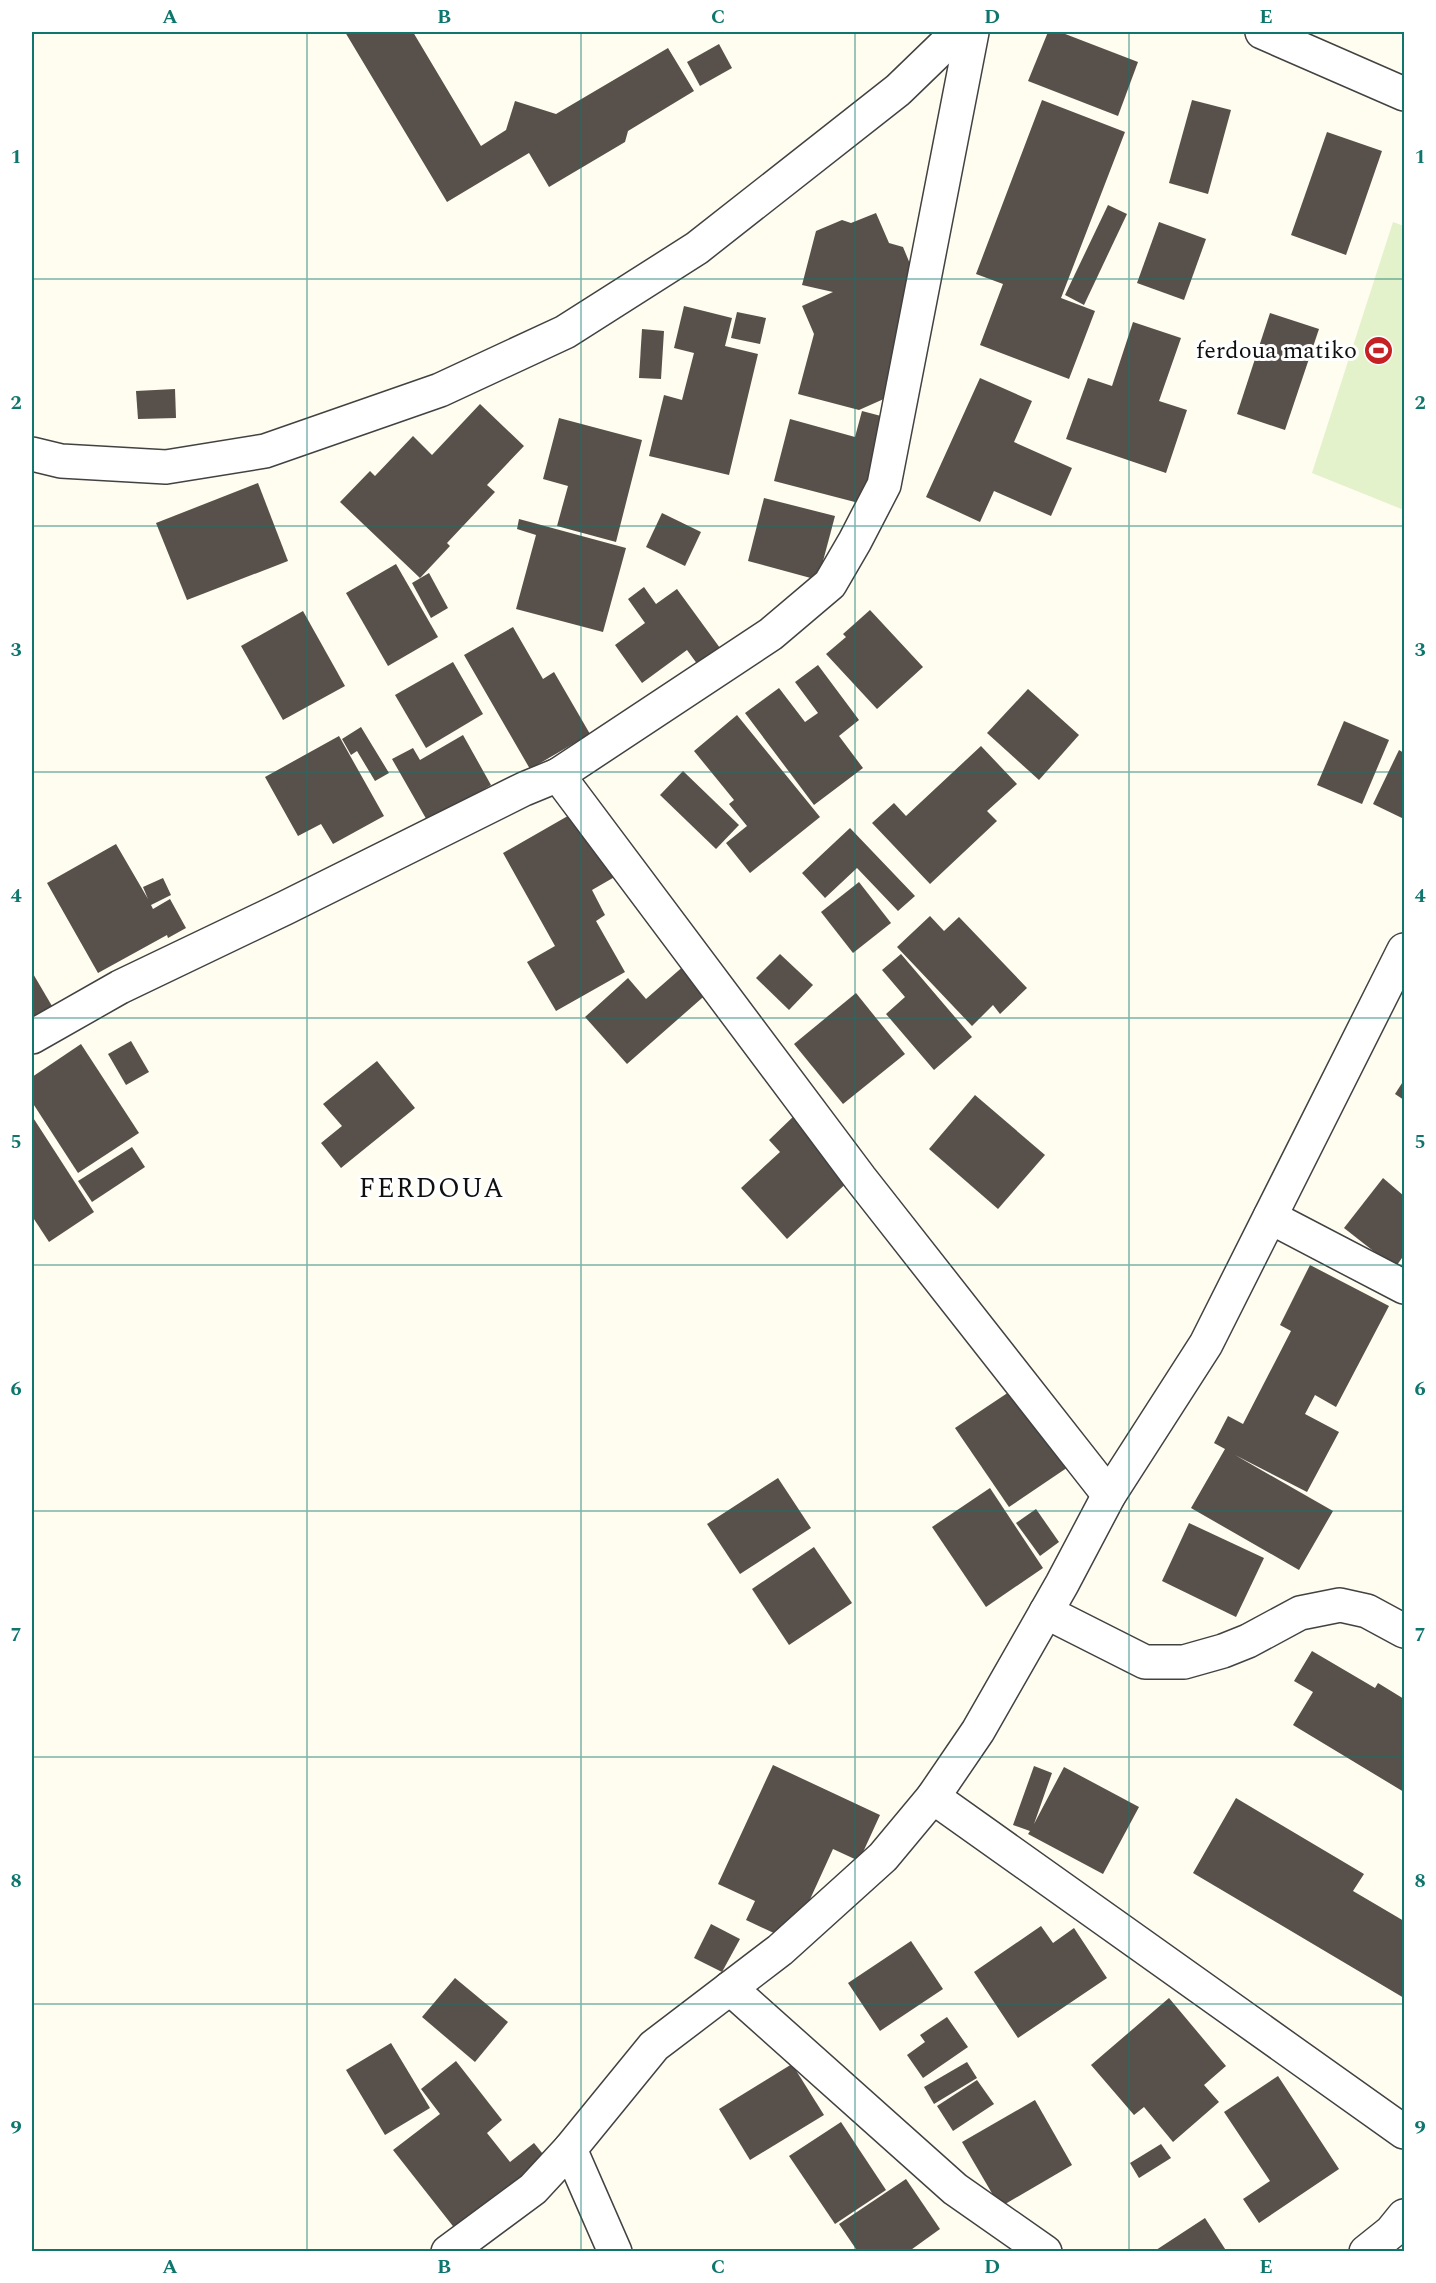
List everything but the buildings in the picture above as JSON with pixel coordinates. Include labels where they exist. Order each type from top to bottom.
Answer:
[{"type":"street","points":[[32,454],[61,461],[166,467],[265,451],[440,390],[565,332],[697,248],[898,90],[958,32]]},
{"type":"street","points":[[32,1037],[120,987],[285,909],[524,789],[558,775],[771,634],[830,584],[884,485],[972,32]]},
{"type":"street","points":[[1262,32],[1404,94]]},
{"type":"street","points":[[558,775],[860,1178],[1108,1495]]},
{"type":"street","points":[[448,2252],[533,2189],[570,2149],[654,2046],[780,1950],[883,1857],[933,1797],[978,1731],[1046,1612],[1108,1495],[1206,1344],[1404,950]]},
{"type":"street","points":[[1270,1217],[1404,1287]]},
{"type":"street","points":[[1046,1612],[1145,1662],[1184,1662],[1223,1651],[1300,1613],[1340,1605],[1367,1611],[1404,1630]]},
{"type":"street","points":[[933,1797],[1404,2132]]},
{"type":"street","points":[[730,1988],[955,2189],[1046,2252]]},
{"type":"street","points":[[570,2149],[615,2252]]},
{"type":"street","points":[[1366,2252],[1391,2232],[1404,2216]]},
{"type":"green space","name":"ferdoua matiko","points":[[1393,222],[1404,226],[1404,510],[1312,473]]},
{"type":"place","name":"ferdoua matiko","points":[[1378,350]]},
{"type":"district","name":"FERDOUA","points":[[432,1188]]}]
